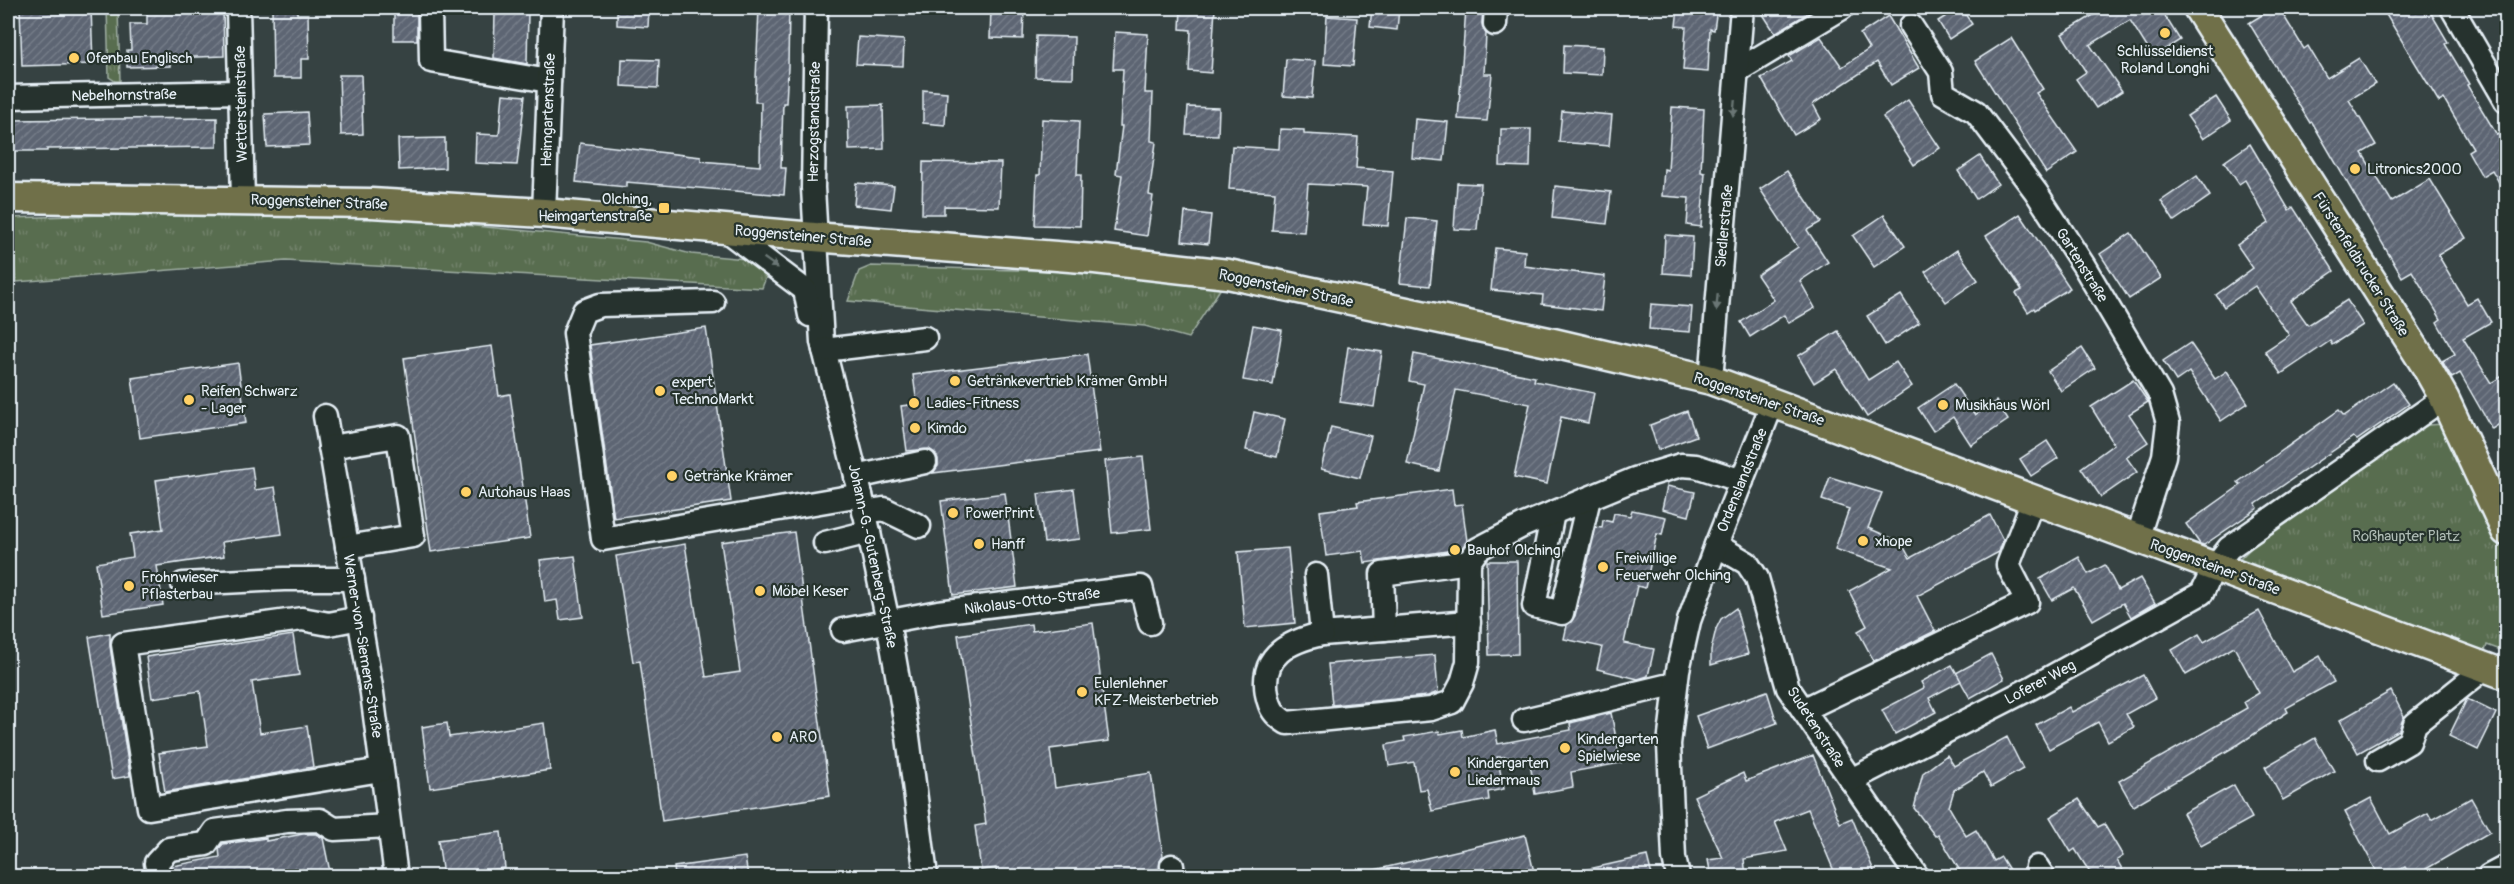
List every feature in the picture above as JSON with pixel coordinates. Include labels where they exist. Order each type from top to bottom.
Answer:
[{"type":"main road","name":"Fürstenfeldbrucker Straße","points":[[2198,8],[2426,366],[2444,398],[2506,531]]},
{"type":"main road","name":"Roggensteiner Straße","points":[[8,198],[371,203],[544,213],[1083,258],[1228,274],[1553,343],[1711,381],[1773,402],[2496,672]]},
{"type":"street","name":"Wettersteinstraße","points":[[238,8],[243,200]]},
{"type":"street","points":[[430,8],[431,61],[549,81]]},
{"type":"street","name":"Heimgartenstraße","points":[[544,213],[552,8]]},
{"type":"street","name":"Herzogstandstraße","points":[[814,237],[813,142],[816,8]]},
{"type":"street","name":"Siedlerstraße","points":[[1711,381],[1742,8]]},
{"type":"street","points":[[1737,71],[1842,8]]},
{"type":"street","points":[[2452,8],[2506,101]]},
{"type":"street","name":"Gartenstraße","points":[[1911,26],[1941,72],[1943,93],[1976,112],[2036,192],[2084,266],[2160,395],[2168,423],[2164,456],[2137,539]]},
{"type":"street","name":"Nebelhornstraße","points":[[8,97],[240,92]]},
{"type":"street","points":[[724,229],[805,290],[812,322],[823,346],[886,349],[925,338]]},
{"type":"street","name":"Johann-G.-Gutenberg-Straße","points":[[814,237],[823,346],[888,622],[908,737],[926,876]]},
{"type":"street","points":[[713,302],[600,305],[584,311],[575,333],[603,539],[862,504],[884,509],[919,526]]},
{"type":"street","points":[[2214,567],[2229,548],[2444,398]]},
{"type":"street","name":"Ordenslandstraße","points":[[1678,876],[1674,858],[1669,744],[1675,688],[1689,621],[1716,545],[1773,402]]},
{"type":"street","name":"Werner-von-Siemens-Straße","points":[[325,416],[360,618],[396,876]]},
{"type":"street","points":[[330,447],[398,436],[413,536],[347,547]]},
{"type":"street","points":[[825,543],[862,504],[925,462]]},
{"type":"street","points":[[1469,622],[1322,634],[1301,638],[1274,656],[1267,670],[1266,686],[1274,715],[1287,723],[1431,709],[1452,702],[1462,683],[1468,662],[1469,622],[1469,562],[1478,549],[1524,525],[1589,498],[1635,479],[1681,465],[1695,466],[1742,481]]},
{"type":"street","points":[[1553,513],[1534,606],[1562,612],[1589,498]]},
{"type":"street","points":[[1803,710],[2027,602],[2008,565],[2033,500]]},
{"type":"street","name":"Sudetenstraße","points":[[1716,545],[1747,563],[1757,578],[1788,688],[1917,876]]},
{"type":"street","points":[[1384,629],[1382,574],[1469,562]]},
{"type":"street","name":"Loferer Weg","points":[[1851,780],[2031,688],[2202,593],[2214,567]]},
{"type":"street","points":[[1316,575],[1322,634]]},
{"type":"street","points":[[183,584],[284,579],[353,579]]},
{"type":"street","name":"Nikolaus-Otto-Straße","points":[[888,622],[938,612],[1141,587],[1150,623]]},
{"type":"street","points":[[360,618],[329,624],[302,619],[123,644],[149,808],[381,770]]},
{"type":"street","points":[[843,630],[888,622]]},
{"type":"street","points":[[2378,760],[2409,742],[2415,724],[2496,672]]},
{"type":"street","points":[[1524,720],[1665,686],[1675,688]]},
{"type":"street","points":[[159,876],[156,863],[169,849],[206,844],[215,831],[287,821],[320,820],[334,829],[389,826]]},
{"type":"street","points":[[2489,876],[2506,867]]},
{"type":"green space","points":[[107,8],[118,8],[120,81],[109,77]]},
{"type":"green space","points":[[259,210],[369,216],[646,242],[691,254],[746,259],[768,272],[762,288],[286,261],[16,282],[9,218]]},
{"type":"green space","points":[[871,266],[1122,273],[1221,288],[1188,338],[1145,326],[848,301],[859,271]]},
{"type":"green space","name":"Roßhaupter Platz","points":[[2445,424],[2506,554],[2506,652],[2487,645],[2484,654],[2235,564],[2258,541],[2396,441],[2428,425]]},
{"type":"building","points":[[20,8],[91,8],[93,64],[22,66]]},
{"type":"building","points":[[147,8],[223,8],[224,56],[170,58],[170,66],[127,67],[127,50],[131,50],[130,24],[147,24]]},
{"type":"building","points":[[272,8],[297,8],[297,14],[308,14],[309,59],[301,59],[301,78],[273,78]]},
{"type":"building","points":[[394,8],[417,8],[417,40],[394,40]]},
{"type":"building","points":[[617,8],[649,8],[648,27],[617,25]]},
{"type":"building","points":[[759,8],[789,8],[788,67],[786,103],[783,103],[781,168],[786,168],[784,195],[626,182],[626,187],[576,182],[580,143],[701,157],[701,161],[760,166],[761,102],[755,102]]},
{"type":"building","points":[[991,8],[1024,8],[1023,39],[990,38]]},
{"type":"building","points":[[1181,8],[1215,8],[1211,73],[1189,71],[1191,30],[1180,29]]},
{"type":"building","points":[[1372,8],[1399,8],[1397,30],[1370,27]]},
{"type":"building","points":[[1466,8],[1483,8],[1482,24],[1486,34],[1484,74],[1492,74],[1487,121],[1458,119]]},
{"type":"building","points":[[1678,8],[1717,8],[1714,30],[1710,29],[1708,72],[1683,70],[1686,27],[1676,26]]},
{"type":"building","points":[[1759,8],[1817,8],[1775,33]]},
{"type":"building","points":[[1959,8],[1972,24],[1949,39],[1938,21]]},
{"type":"building","points":[[2105,8],[2160,8],[2180,40],[2153,57],[2130,20],[2090,45],[2122,91],[2096,108],[2076,79],[2086,72],[2062,34]]},
{"type":"building","points":[[2273,8],[2279,8],[2304,49],[2308,46],[2327,78],[2359,58],[2375,84],[2349,100],[2376,145],[2362,153],[2392,202],[2430,179],[2466,238],[2438,255],[2467,304],[2477,298],[2491,322],[2463,338],[2491,383],[2506,374],[2506,420],[2492,429],[2460,373],[2452,378],[2442,361],[2455,354],[2437,322],[2441,319],[2412,271],[2402,277],[2312,122],[2310,123],[2249,23]]},
{"type":"building","points":[[2382,8],[2428,8],[2448,42],[2445,44],[2469,84],[2467,85],[2497,135],[2500,133],[2506,144],[2506,195],[2492,170],[2482,176],[2468,151],[2473,148],[2444,99],[2439,102]]},
{"type":"building","points":[[495,12],[528,12],[527,64],[494,58]]},
{"type":"building","points":[[1327,16],[1357,18],[1353,66],[1324,64]]},
{"type":"building","points":[[1888,16],[1919,68],[1891,85],[1877,62],[1813,104],[1821,119],[1794,135],[1761,78],[1792,61],[1789,56],[1821,37],[1842,67],[1869,49],[1860,34]]},
{"type":"building","points":[[1115,32],[1148,34],[1145,93],[1153,93],[1151,141],[1156,142],[1149,195],[1153,196],[1147,236],[1114,231],[1122,175],[1116,174],[1122,126],[1120,126],[1123,69],[1113,69]]},
{"type":"building","points":[[1036,36],[1074,37],[1073,78],[1035,77]]},
{"type":"building","points":[[858,37],[904,40],[903,66],[856,64]]},
{"type":"building","points":[[2011,38],[2043,89],[2036,93],[2077,152],[2046,173],[1975,61]]},
{"type":"building","points":[[1564,45],[1603,47],[1602,75],[1563,73]]},
{"type":"building","points":[[622,59],[659,60],[658,88],[621,86]]},
{"type":"building","points":[[1286,59],[1315,61],[1312,98],[1283,96]]},
{"type":"building","points":[[339,75],[361,75],[363,134],[341,135]]},
{"type":"building","points":[[923,90],[947,92],[945,125],[923,123]]},
{"type":"building","points":[[503,94],[525,96],[517,165],[475,163],[476,134],[499,135]]},
{"type":"building","points":[[2216,97],[2231,120],[2203,139],[2187,116]]},
{"type":"building","points":[[1908,100],[1940,148],[1914,165],[1883,117]]},
{"type":"building","points":[[883,105],[884,149],[849,150],[848,106]]},
{"type":"building","points":[[1188,107],[1219,108],[1218,135],[1186,134]]},
{"type":"building","points":[[1672,107],[1704,109],[1701,172],[1705,173],[1701,227],[1687,225],[1689,198],[1662,196],[1664,169],[1668,170]]},
{"type":"building","points":[[1562,111],[1612,115],[1609,146],[1559,142]]},
{"type":"building","points":[[307,112],[309,145],[267,147],[265,114]]},
{"type":"building","points":[[217,118],[217,147],[8,151],[8,120]]},
{"type":"building","points":[[1042,119],[1079,121],[1077,175],[1081,175],[1080,226],[1035,225]]},
{"type":"building","points":[[1415,119],[1448,122],[1444,161],[1412,158]]},
{"type":"building","points":[[1280,129],[1304,130],[1304,134],[1358,137],[1356,168],[1393,171],[1388,226],[1363,224],[1367,187],[1308,184],[1304,232],[1272,230],[1275,192],[1229,189],[1232,146],[1279,149]]},
{"type":"building","points":[[1501,129],[1531,129],[1530,167],[1500,166]]},
{"type":"building","points":[[445,138],[445,168],[399,170],[398,139]]},
{"type":"building","points":[[2250,144],[2289,210],[2293,207],[2334,271],[2291,301],[2308,325],[2347,300],[2363,325],[2332,345],[2330,341],[2281,374],[2265,351],[2289,335],[2255,286],[2224,307],[2216,295],[2253,268],[2237,245],[2269,223],[2245,180],[2239,184],[2224,162]]},
{"type":"building","points":[[1980,156],[1998,184],[1976,199],[1958,171]]},
{"type":"building","points":[[923,162],[1001,163],[999,207],[944,206],[944,214],[922,214]]},
{"type":"building","points":[[1787,171],[1821,222],[1807,230],[1828,262],[1800,281],[1815,308],[1789,323],[1784,315],[1750,337],[1741,322],[1774,300],[1757,275],[1798,247],[1760,189]]},
{"type":"building","points":[[2197,176],[2210,196],[2174,221],[2161,201]]},
{"type":"building","points":[[856,183],[894,186],[891,209],[854,205]]},
{"type":"building","points":[[1457,183],[1481,184],[1477,230],[1454,229]]},
{"type":"building","points":[[1555,186],[1611,192],[1607,224],[1552,218]]},
{"type":"building","points":[[1185,212],[1211,215],[1208,244],[1182,241]]},
{"type":"building","points":[[2020,214],[2070,288],[2028,312],[2016,293],[2022,290],[1986,236]]},
{"type":"building","points":[[1884,215],[1905,246],[1874,267],[1853,236]]},
{"type":"building","points":[[1407,218],[1437,221],[1430,286],[1400,283]]},
{"type":"building","points":[[2131,233],[2161,278],[2129,299],[2100,254]]},
{"type":"building","points":[[1665,235],[1693,237],[1691,275],[1663,273]]},
{"type":"building","points":[[1495,248],[1525,251],[1524,266],[1605,276],[1601,311],[1542,304],[1543,295],[1491,290]]},
{"type":"building","points":[[1957,250],[1978,280],[1946,302],[1925,272]]},
{"type":"building","points":[[1901,295],[1919,323],[1885,345],[1867,316]]},
{"type":"building","points":[[1651,304],[1692,307],[1690,332],[1649,329]]},
{"type":"building","points":[[1253,325],[1282,330],[1273,385],[1243,380]]},
{"type":"building","points":[[706,328],[731,501],[614,518],[590,345]]},
{"type":"building","points":[[1838,331],[1868,380],[1896,362],[1912,386],[1867,417],[1836,369],[1814,383],[1798,356]]},
{"type":"building","points":[[2190,343],[2215,379],[2227,371],[2248,403],[2221,421],[2189,372],[2176,381],[2163,361]]},
{"type":"building","points":[[492,346],[499,396],[510,394],[530,538],[431,552],[404,358]]},
{"type":"building","points":[[1348,347],[1382,352],[1374,407],[1340,402]]},
{"type":"building","points":[[2082,348],[2095,368],[2061,391],[2048,371]]},
{"type":"building","points":[[1087,354],[1100,452],[933,473],[938,466],[935,453],[929,449],[907,451],[901,406],[917,404],[913,375]]},
{"type":"building","points":[[1414,354],[1535,377],[1534,381],[1594,393],[1588,423],[1561,417],[1547,484],[1514,477],[1530,404],[1456,390],[1439,471],[1407,464],[1424,384],[1409,381]]},
{"type":"building","name":"Reifen Schwarz - Lager","points":[[238,363],[246,423],[140,438],[132,378]]},
{"type":"building","points":[[2133,380],[2148,402],[2129,414],[2148,442],[2126,457],[2137,472],[2101,497],[2081,468],[2114,444],[2091,407]]},
{"type":"building","points":[[2393,382],[2409,404],[2357,440],[2353,437],[2256,504],[2258,508],[2204,545],[2200,544],[2186,524],[2241,485],[2238,482],[2339,410],[2344,416]]},
{"type":"building","points":[[1954,384],[1975,415],[1996,401],[2008,420],[1971,445],[1953,417],[1933,431],[1918,408]]},
{"type":"building","points":[[1687,411],[1696,436],[1658,450],[1650,425]]},
{"type":"building","points":[[1254,412],[1285,419],[1277,457],[1246,450]]},
{"type":"building","points":[[1331,427],[1371,436],[1360,478],[1321,469]]},
{"type":"building","points":[[2047,441],[2058,458],[2031,476],[2020,459]]},
{"type":"building","points":[[1143,457],[1151,529],[1112,533],[1105,461]]},
{"type":"building","points":[[252,467],[255,490],[275,487],[282,534],[222,542],[224,556],[157,566],[163,605],[103,614],[96,563],[133,557],[130,534],[163,529],[156,480]]},
{"type":"building","points":[[1830,477],[1882,493],[1868,528],[1901,542],[1910,558],[1990,515],[2003,540],[1999,552],[1917,596],[1935,631],[1874,661],[1858,631],[1867,626],[1849,591],[1892,568],[1835,549],[1849,509],[1822,500]]},
{"type":"building","points":[[1667,486],[1695,492],[1689,516],[1662,509]]},
{"type":"building","points":[[1074,489],[1080,539],[1044,543],[1038,494]]},
{"type":"building","points":[[1452,489],[1454,505],[1462,504],[1467,541],[1461,549],[1365,563],[1363,551],[1326,556],[1320,511],[1358,506],[1357,502]]},
{"type":"building","name":"Hanff","points":[[1005,493],[1017,587],[953,595],[941,501]]},
{"type":"building","points":[[1632,510],[1666,517],[1662,535],[1657,534],[1645,588],[1637,586],[1624,643],[1654,649],[1648,676],[1638,679],[1597,669],[1602,647],[1564,639],[1567,625],[1575,616],[1596,527],[1602,528],[1603,520],[1612,522],[1614,513],[1630,516]]},
{"type":"building","points":[[794,532],[830,796],[662,821],[640,661],[633,662],[616,556],[685,544],[706,677],[740,672],[721,542]]},
{"type":"building","points":[[1288,548],[1295,623],[1245,628],[1238,552]]},
{"type":"building","points":[[575,556],[583,617],[560,620],[557,600],[545,602],[540,560]]},
{"type":"building","points":[[2079,557],[2088,574],[2105,565],[2118,590],[2140,578],[2155,603],[2131,617],[2123,603],[2093,620],[2074,588],[2052,600],[2040,579]]},
{"type":"building","points":[[1487,561],[1517,561],[1518,654],[1489,655]]},
{"type":"building","points":[[1736,608],[1748,654],[1711,665],[1711,650],[1716,629],[1721,619]]},
{"type":"building","points":[[2259,611],[2292,672],[2320,656],[2334,682],[2286,708],[2288,712],[2239,744],[2133,806],[2119,781],[2247,708],[2244,702],[2259,693],[2234,647],[2186,675],[2172,650],[2199,634],[2204,642]]},
{"type":"building","points":[[1093,623],[1109,741],[1050,749],[1055,788],[1151,773],[1163,856],[1160,861],[1159,876],[997,876],[996,868],[981,870],[975,826],[986,824],[958,635],[1031,624],[1032,631]]},
{"type":"building","points":[[110,633],[110,646],[130,776],[112,779],[89,637]]},
{"type":"building","points":[[293,635],[299,675],[252,682],[260,733],[307,726],[313,767],[165,792],[159,753],[208,746],[200,691],[152,698],[146,657]]},
{"type":"building","points":[[1991,654],[2004,679],[1970,698],[1956,673]]},
{"type":"building","points":[[1435,655],[1438,692],[1428,696],[1332,705],[1328,664]]},
{"type":"building","points":[[1952,665],[1961,681],[1929,698],[1936,712],[1895,734],[1882,710],[1924,688],[1921,682]]},
{"type":"building","points":[[2143,675],[2155,698],[2126,714],[2134,727],[2108,741],[2098,722],[2049,749],[2036,725],[2069,707],[2072,712]]},
{"type":"building","points":[[1767,691],[1777,723],[1707,749],[1696,716]]},
{"type":"building","points":[[2391,691],[2404,716],[2399,730],[2358,753],[2340,720]]},
{"type":"building","points":[[2467,699],[2496,713],[2478,750],[2449,736]]},
{"type":"building","points":[[1611,713],[1621,763],[1571,772],[1573,787],[1535,794],[1529,757],[1497,757],[1504,789],[1488,792],[1489,800],[1432,811],[1427,789],[1419,790],[1414,762],[1389,766],[1386,745],[1405,741],[1404,737],[1462,730],[1463,737],[1495,730],[1498,744],[1571,730],[1570,723]]},
{"type":"building","points":[[447,723],[449,737],[544,723],[550,770],[430,788],[422,727]]},
{"type":"building","points":[[2007,737],[2023,769],[1991,787],[1983,772],[1954,790],[1949,807],[1966,836],[1976,830],[1994,861],[2001,857],[2013,876],[1963,876],[1938,834],[1935,836],[1914,808],[1923,773],[1947,755],[1954,766]]},
{"type":"building","points":[[2315,738],[2334,771],[2283,800],[2265,767]]},
{"type":"building","points":[[1813,755],[1840,823],[1852,818],[1876,876],[1836,876],[1808,809],[1775,822],[1787,851],[1744,859],[1746,876],[1711,876],[1708,860],[1723,858],[1694,796],[1743,773],[1746,781]]},
{"type":"building","points":[[2234,785],[2252,818],[2201,846],[2183,813]]},
{"type":"building","points":[[2371,798],[2390,834],[2428,813],[2432,820],[2471,798],[2490,832],[2426,869],[2430,876],[2411,876],[2405,867],[2388,876],[2379,876],[2345,812]]},
{"type":"building","points":[[2079,799],[2098,827],[2104,824],[2123,856],[2117,860],[2126,876],[2092,876],[2075,849],[2071,852],[2050,817]]},
{"type":"building","points":[[501,832],[505,868],[443,876],[438,840]]},
{"type":"building","points":[[303,834],[316,834],[323,838],[330,872],[303,876],[172,876],[172,866],[220,857],[219,849],[223,844],[266,838],[266,841]]},
{"type":"building","points":[[1525,835],[1535,876],[1374,876],[1374,870]]},
{"type":"building","points":[[1647,856],[1652,876],[1584,876],[1584,870]]},
{"type":"building","points":[[745,857],[748,876],[675,876],[674,867]]},
{"type":"place","name":"Schlüsseldienst Roland Longhi","points":[[2165,33]]},
{"type":"place","name":"Ofenbau Englisch","points":[[74,58]]},
{"type":"place","name":"Litronics2000","points":[[2355,169]]},
{"type":"place","name":"Olching, Heimgartenstraße","points":[[664,208]]},
{"type":"place","name":"Getränkevertrieb Krämer GmbH","points":[[955,381]]},
{"type":"place","name":"expert TechnoMarkt","points":[[660,391]]},
{"type":"place","name":"Reifen Schwarz - Lager","points":[[189,400]]},
{"type":"place","name":"Ladies-Fitness","points":[[914,403]]},
{"type":"place","name":"Musikhaus Wörl","points":[[1943,405]]},
{"type":"place","name":"Kimdo","points":[[915,428]]},
{"type":"place","name":"Getränke Krämer","points":[[672,476]]},
{"type":"place","name":"Autohaus Haas","points":[[466,492]]},
{"type":"place","name":"PowerPrint","points":[[953,513]]},
{"type":"place","name":"xhope","points":[[1863,541]]},
{"type":"place","name":"Hanff","points":[[979,544]]},
{"type":"place","name":"Bauhof Olching","points":[[1455,550]]},
{"type":"place","name":"Freiwillige Feuerwehr Olching","points":[[1603,567]]},
{"type":"place","name":"Frohnwieser Pflasterbau","points":[[129,586]]},
{"type":"place","name":"Möbel Keser","points":[[760,591]]},
{"type":"place","name":"Eulenlehner KFZ-Meisterbetrieb","points":[[1082,692]]},
{"type":"place","name":"ARO","points":[[777,737]]},
{"type":"place","name":"Kindergarten Spielwiese","points":[[1565,748]]},
{"type":"place","name":"Kindergarten Liedermaus","points":[[1455,772]]}]
